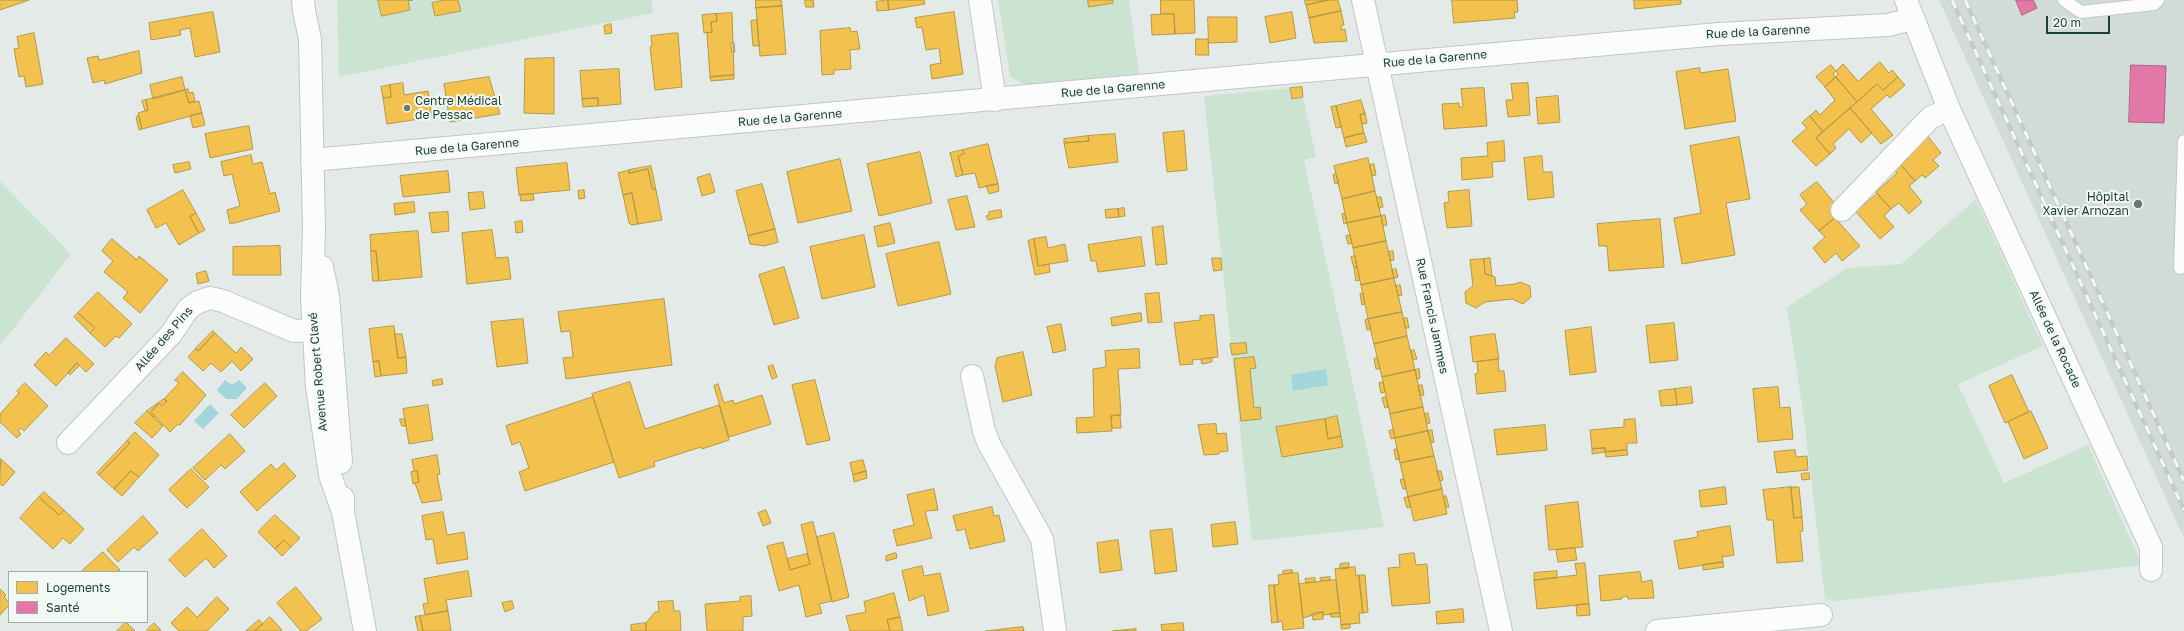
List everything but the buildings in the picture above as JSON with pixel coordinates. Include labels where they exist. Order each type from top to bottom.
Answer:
[{"type":"street","name":"Avenue Robert Clavé","points":[[303,0],[310,39]]},
{"type":"street","name":"Avenue Robert Clavé","points":[[316,0],[310,39],[314,229],[312,297],[322,330],[318,404],[330,475],[343,512],[365,631]]},
{"type":"street","points":[[980,0],[994,100]]},
{"type":"street","name":"Rue Francis Jammes","points":[[1363,0],[1501,631]]},
{"type":"street","name":"Rue de la Garenne","points":[[312,160],[1719,34],[1888,25],[1909,10]]},
{"type":"street","name":"Allée de la Rocade","points":[[1909,10],[1949,109],[2151,547],[2151,570]]},
{"type":"street","points":[[1842,210],[1930,118],[1949,109]]},
{"type":"street","name":"Allée des Pins","points":[[68,443],[171,334],[188,309],[198,302],[210,298],[223,301],[294,331],[322,330]]},
{"type":"street","points":[[972,376],[984,431],[989,444],[1042,539],[1055,631]]},
{"type":"street","points":[[1657,631],[1821,616]]},
{"type":"lane","points":[[2064,0],[2081,12],[2154,4],[2158,0]]},
{"type":"lane","points":[[2180,268],[2184,141]]},
{"type":"shaded area","points":[[1939,0],[2184,0],[2184,538]]},
{"type":"green space","points":[[337,0],[651,0],[653,13],[339,77]]},
{"type":"green space","points":[[998,0],[1129,0],[1139,74],[1024,85],[1010,76]]},
{"type":"green space","points":[[1290,88],[1292,99],[1303,97],[1316,157],[1304,160],[1384,527],[1252,541],[1204,96]]},
{"type":"green space","points":[[0,181],[71,254],[0,346]]},
{"type":"green space","points":[[1976,199],[2043,346],[1958,384],[2004,483],[2088,445],[2142,565],[1836,601],[1825,599],[1804,418],[1787,307],[1847,268],[1901,264]]},
{"type":"water","points":[[1326,369],[1328,385],[1293,391],[1291,375]]},
{"type":"water","points":[[225,380],[232,385],[239,380],[247,388],[237,399],[226,399],[217,390]]},
{"type":"water","points":[[210,404],[219,413],[203,429],[194,421]]},
{"type":"railway","points":[[1952,0],[2184,510]]},
{"type":"railway","points":[[1965,0],[2184,481]]},
{"type":"place","name":"Centre Médical de Pessac","points":[[407,108]]},
{"type":"place","name":"Hôpital Xavier Arnozan","points":[[2138,204]]}]
